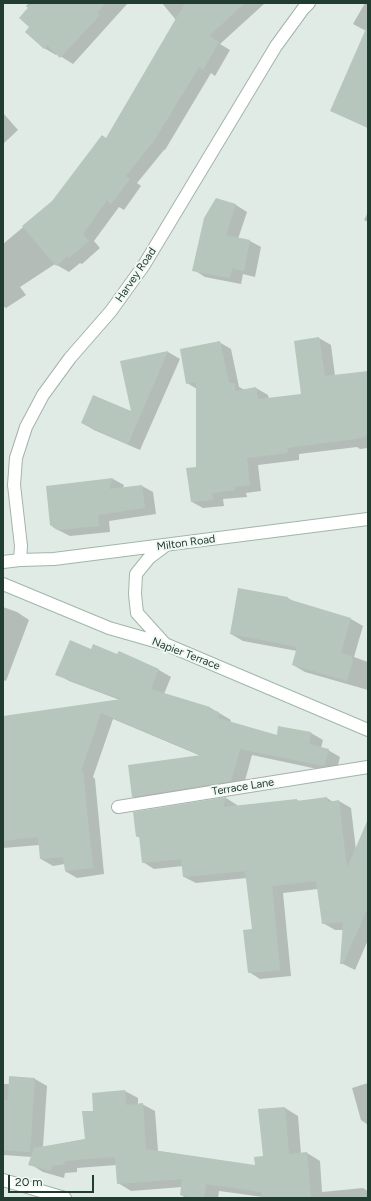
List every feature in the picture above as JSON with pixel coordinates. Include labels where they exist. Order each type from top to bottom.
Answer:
[{"type":"street","name":"Harvey Road","points":[[20,560],[21,546],[14,485],[16,458],[26,426],[43,395],[70,358],[111,311],[144,265],[276,46],[309,3]]},
{"type":"street","name":"Milton Road","points":[[3,562],[54,559],[368,520]]},
{"type":"street","points":[[164,644],[137,613],[134,594],[136,574],[149,558],[165,546]]},
{"type":"street","name":"Napier Terrace","points":[[3,584],[109,628],[164,644],[368,730]]},
{"type":"street","name":"Terrace Lane","points":[[118,807],[368,767]]},
{"type":"street","points":[[3,1180],[65,1198]]},
{"type":"building","points":[[32,3],[106,3],[97,13],[100,15],[60,58],[47,45],[44,49],[25,32],[29,27],[19,18]]},
{"type":"building","points":[[185,3],[245,3],[209,36],[219,42],[203,70],[199,67],[152,144],[126,176],[130,179],[111,204],[107,200],[83,234],[89,241],[69,258],[68,256],[56,266],[22,226],[52,201],[102,135],[106,138]]},
{"type":"building","points":[[368,24],[368,128],[330,111]]},
{"type":"building","points":[[216,198],[236,204],[226,235],[250,240],[244,271],[232,268],[230,278],[192,271],[204,218]]},
{"type":"building","points":[[319,337],[325,376],[368,371],[368,436],[287,448],[288,453],[247,458],[250,485],[234,487],[235,490],[212,493],[213,500],[191,502],[186,468],[196,467],[196,382],[186,384],[180,349],[220,341],[229,383],[235,383],[235,391],[256,387],[258,399],[301,394],[294,341]]},
{"type":"building","points":[[168,351],[128,444],[81,423],[93,395],[131,411],[120,361]]},
{"type":"building","points":[[113,478],[109,489],[142,485],[145,508],[98,515],[99,526],[57,530],[50,525],[46,486]]},
{"type":"building","points":[[238,588],[288,597],[288,599],[351,618],[341,653],[352,656],[353,660],[347,681],[292,665],[297,647],[230,634]]},
{"type":"building","points":[[70,640],[91,649],[93,644],[117,654],[119,651],[159,669],[151,689],[210,707],[209,709],[219,712],[218,718],[277,735],[278,726],[311,732],[309,744],[329,749],[324,766],[240,749],[231,781],[132,797],[128,765],[201,755],[101,713],[81,771],[83,771],[93,868],[65,871],[63,857],[40,859],[38,837],[3,841],[3,716],[121,699],[55,675]]},
{"type":"building","points":[[226,797],[223,807],[327,797],[328,802],[339,800],[347,868],[368,819],[368,907],[343,964],[340,964],[343,922],[322,924],[316,881],[272,886],[280,970],[248,973],[243,930],[252,929],[245,871],[183,877],[181,859],[142,863],[139,836],[136,837],[133,812]]},
{"type":"building","points":[[9,1076],[35,1078],[30,1152],[3,1150],[3,1099],[8,1100]]},
{"type":"building","points":[[125,1090],[126,1105],[143,1103],[146,1149],[255,1165],[254,1157],[263,1156],[258,1109],[285,1107],[289,1154],[307,1152],[311,1198],[262,1198],[261,1192],[206,1184],[204,1198],[197,1198],[180,1195],[182,1179],[117,1184],[115,1157],[64,1161],[65,1164],[52,1166],[51,1171],[28,1165],[34,1148],[85,1139],[82,1111],[93,1111],[92,1093]]}]
